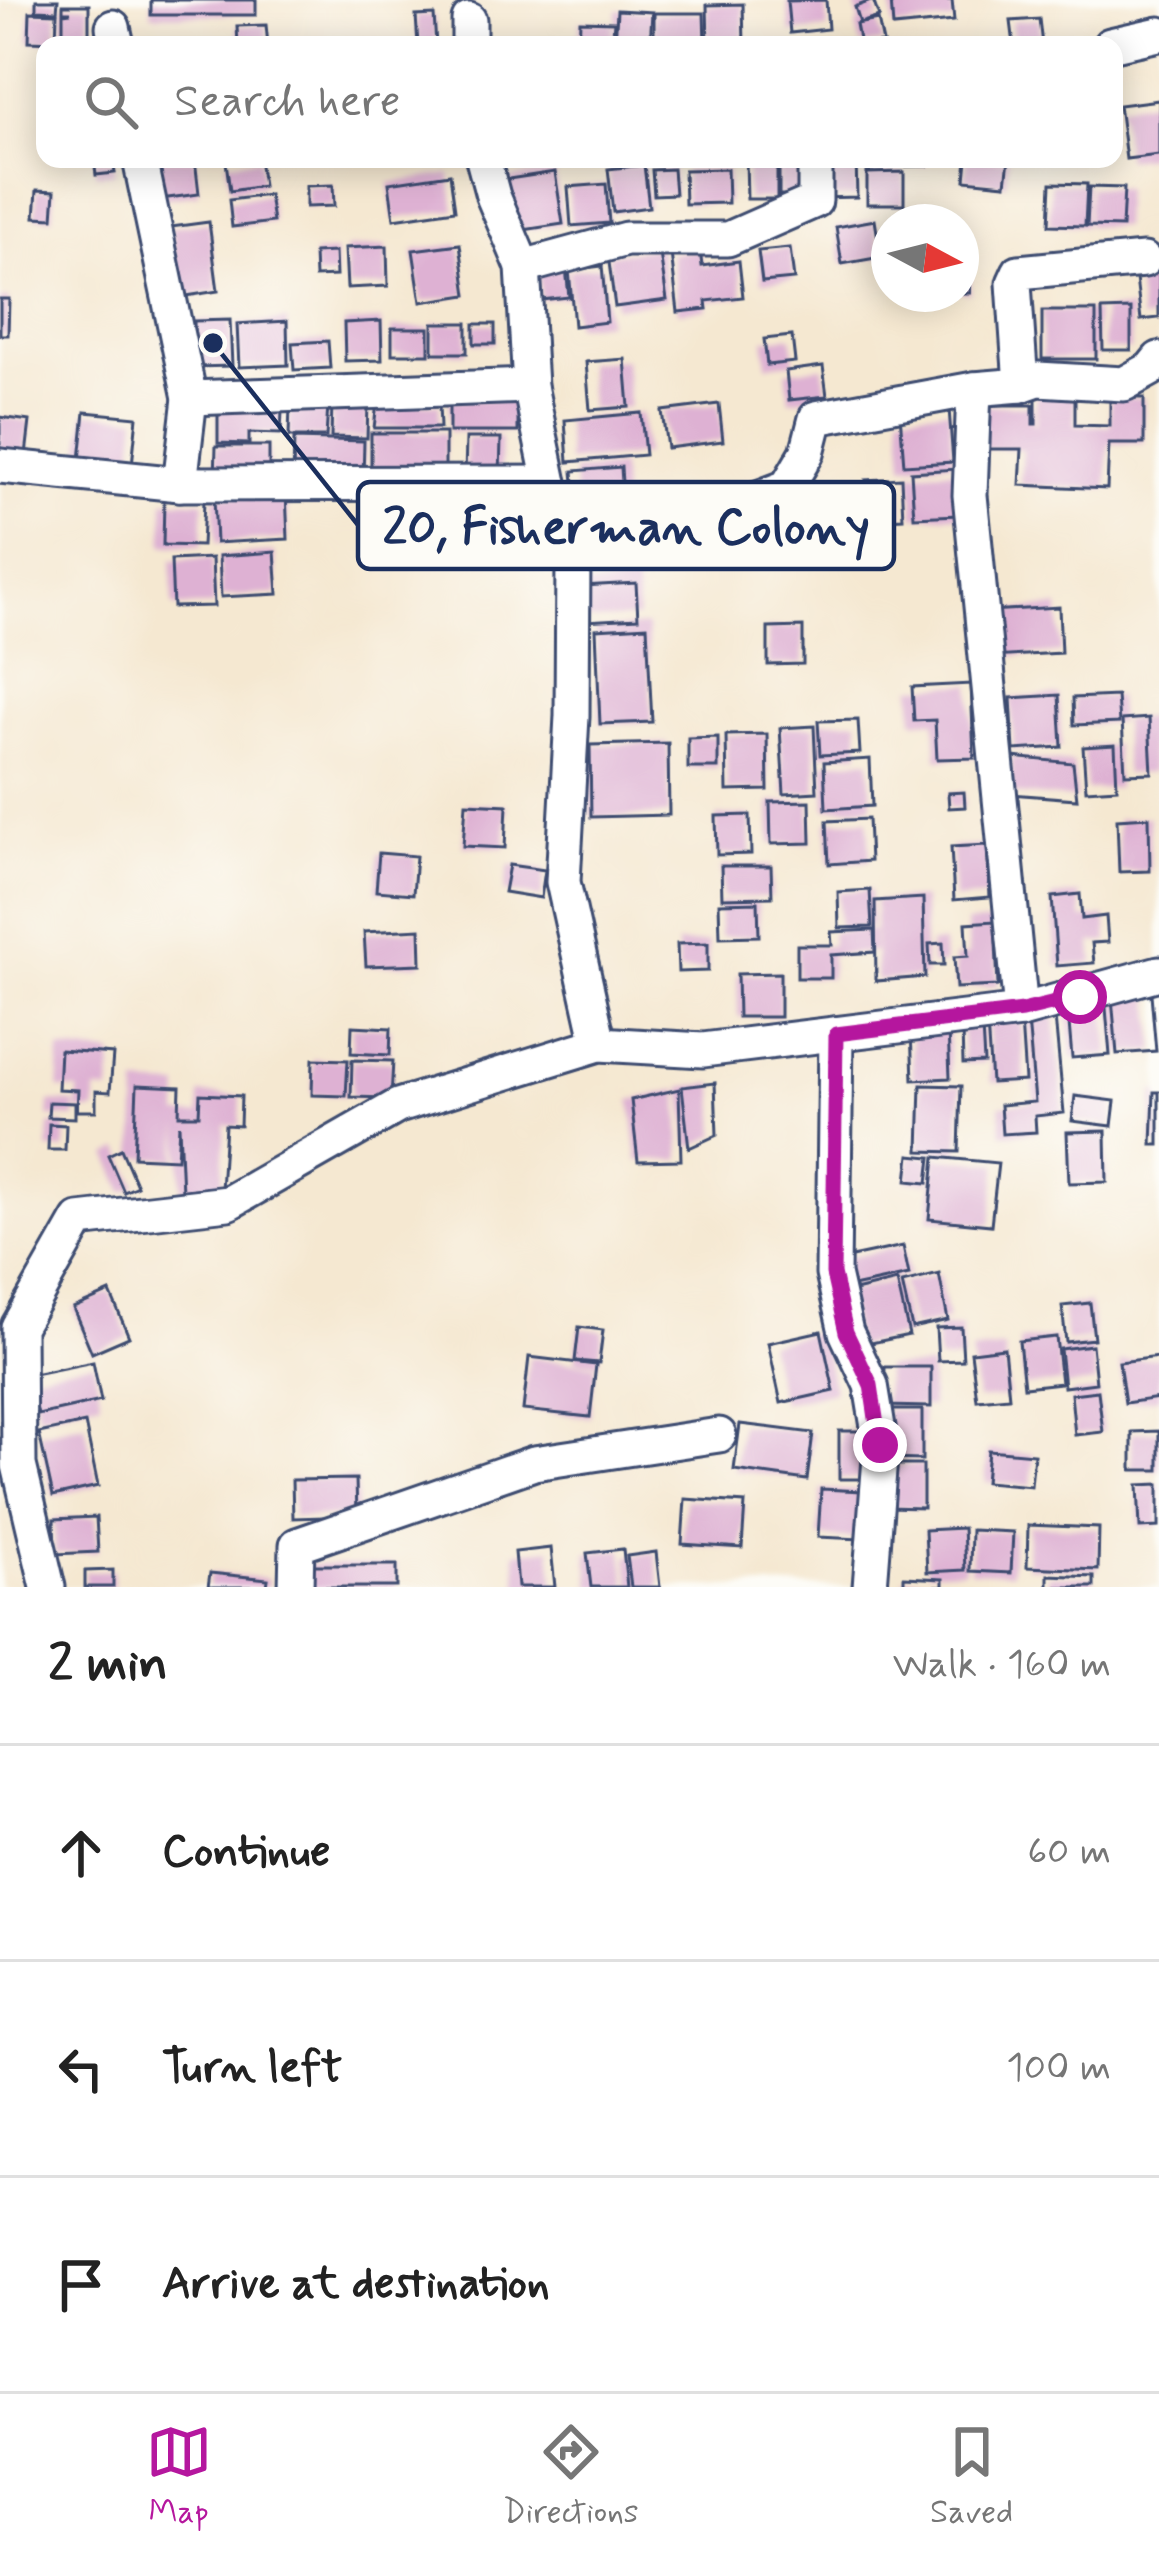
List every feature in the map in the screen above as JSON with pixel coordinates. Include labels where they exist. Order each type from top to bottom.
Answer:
[{"type":"street","points":[[1123,42],[1159,34]]},
{"type":"street","points":[[142,168],[190,398],[180,484]]},
{"type":"street","points":[[486,168],[523,267],[530,386],[550,483],[573,556],[572,716],[563,882],[598,1044]]},
{"type":"street","points":[[523,267],[626,239],[728,238],[815,201],[815,168]]},
{"type":"street","points":[[1021,385],[1014,283],[1018,272],[1144,260]]},
{"type":"street","points":[[573,556],[699,520],[787,487],[807,453],[816,418],[1038,379],[1124,385],[1159,359]]},
{"type":"street","points":[[190,398],[530,386]]},
{"type":"street","points":[[974,388],[970,496],[1022,1011]]},
{"type":"street","points":[[0,466],[180,484],[550,483]]},
{"type":"street","points":[[48,1587],[19,1465],[9,1330],[79,1220],[228,1203],[398,1106],[598,1044],[703,1050],[1022,1011],[1159,973]]},
{"type":"street","points":[[836,1034],[833,1274],[846,1332],[871,1385],[880,1445],[870,1587]]},
{"type":"street","points":[[296,1587],[297,1545],[534,1462],[718,1435]]},
{"type":"building","points":[[36,0],[58,0],[57,11],[36,10]]},
{"type":"building","points":[[151,0],[256,0],[256,15],[151,15]]},
{"type":"building","points":[[826,0],[828,29],[790,33],[787,1]]},
{"type":"building","points":[[873,0],[879,17],[860,23],[855,7]]},
{"type":"building","points":[[891,0],[952,0],[954,21],[893,27]]},
{"type":"building","points":[[743,4],[744,36],[708,36],[707,5]]},
{"type":"building","points":[[63,5],[89,5],[89,36],[63,36],[63,13],[71,12],[63,12]]},
{"type":"building","points":[[617,10],[652,12],[651,36],[616,36]]},
{"type":"building","points":[[30,12],[57,13],[56,36],[36,36],[36,41],[29,41]]},
{"type":"building","points":[[654,13],[704,13],[705,36],[654,36]]},
{"type":"building","points":[[434,15],[435,36],[417,36],[416,16]]},
{"type":"building","points":[[1039,19],[1041,36],[1013,36],[1011,21]]},
{"type":"building","points":[[878,20],[881,36],[858,36],[856,24]]},
{"type":"building","points":[[580,21],[614,22],[613,36],[579,36]]},
{"type":"building","points":[[266,25],[267,36],[238,36],[237,26]]},
{"type":"building","points":[[1159,100],[1159,155],[1126,159],[1123,104]]},
{"type":"building","points":[[95,168],[114,168],[115,173],[96,175]]},
{"type":"building","points":[[156,168],[196,168],[199,194],[160,199]]},
{"type":"building","points":[[227,168],[260,168],[263,186],[230,191]]},
{"type":"building","points":[[644,168],[649,207],[613,212],[608,169]]},
{"type":"building","points":[[746,168],[777,168],[777,199],[747,199]]},
{"type":"building","points":[[779,168],[814,168],[815,195],[779,195]]},
{"type":"building","points":[[819,168],[856,168],[857,197],[819,198]]},
{"type":"building","points":[[966,168],[1008,168],[1006,184],[965,180]]},
{"type":"building","points":[[673,169],[675,194],[654,195],[652,170]]},
{"type":"building","points":[[727,169],[728,203],[685,204],[684,170]]},
{"type":"building","points":[[555,172],[563,224],[510,232],[502,180]]},
{"type":"building","points":[[904,172],[904,204],[867,204],[867,173]]},
{"type":"building","points":[[450,174],[455,210],[394,219],[389,183]]},
{"type":"building","points":[[1051,183],[1087,184],[1085,226],[1049,225]]},
{"type":"building","points":[[606,184],[609,223],[571,226],[568,187]]},
{"type":"building","points":[[333,185],[334,206],[306,207],[306,186]]},
{"type":"building","points":[[1089,187],[1124,188],[1122,227],[1087,226]]},
{"type":"building","points":[[37,190],[55,191],[53,218],[35,217]]},
{"type":"building","points":[[269,195],[273,222],[232,227],[229,200]]},
{"type":"building","points":[[871,221],[871,259],[842,264],[836,227]]},
{"type":"building","points":[[209,222],[218,291],[180,297],[171,227]]},
{"type":"building","points":[[460,244],[467,295],[421,302],[413,250]]},
{"type":"building","points":[[387,246],[388,286],[347,288],[345,248]]},
{"type":"building","points":[[659,247],[667,300],[615,307],[608,255]]},
{"type":"building","points":[[790,248],[794,279],[762,282],[758,251]]},
{"type":"building","points":[[700,250],[702,266],[739,261],[743,297],[706,301],[707,309],[678,312],[671,253]]},
{"type":"building","points":[[335,252],[336,276],[315,277],[314,253]]},
{"type":"building","points":[[602,266],[607,322],[574,326],[569,270]]},
{"type":"building","points":[[1159,267],[1159,318],[1141,320],[1135,270]]},
{"type":"building","points":[[566,268],[569,297],[541,300],[538,271]]},
{"type":"building","points":[[0,299],[9,299],[8,335],[0,335]]},
{"type":"building","points":[[1131,309],[1131,350],[1103,350],[1102,310]]},
{"type":"building","points":[[1042,311],[1096,311],[1096,359],[1042,359]]},
{"type":"building","points":[[230,320],[232,366],[195,367],[194,321]]},
{"type":"building","points":[[287,321],[288,365],[239,367],[237,324]]},
{"type":"building","points":[[381,321],[382,360],[345,361],[344,323]]},
{"type":"building","points":[[433,323],[467,323],[467,353],[433,353]]},
{"type":"building","points":[[474,324],[495,324],[495,344],[474,344]]},
{"type":"building","points":[[392,328],[429,328],[429,354],[392,354]]},
{"type":"building","points":[[792,336],[795,362],[767,365],[764,339]]},
{"type":"building","points":[[328,341],[330,368],[294,370],[292,343]]},
{"type":"building","points":[[625,359],[629,407],[590,410],[586,362]]},
{"type":"building","points":[[823,366],[827,396],[789,400],[786,371]]},
{"type":"building","points":[[1036,387],[1075,387],[1075,425],[1110,426],[1110,398],[1144,398],[1144,444],[1109,444],[1107,489],[1020,485],[1022,449],[975,449],[984,405],[1033,405],[1036,424]]},
{"type":"building","points":[[449,400],[518,400],[518,432],[449,432]]},
{"type":"building","points":[[332,402],[368,403],[367,438],[331,437]]},
{"type":"building","points":[[377,403],[439,404],[440,428],[374,428]]},
{"type":"building","points":[[290,404],[328,405],[326,437],[289,437]]},
{"type":"building","points":[[719,404],[723,441],[667,448],[662,411]]},
{"type":"building","points":[[218,407],[282,410],[281,434],[249,433],[249,444],[218,443]]},
{"type":"building","points":[[949,409],[953,462],[904,465],[900,413]]},
{"type":"building","points":[[85,412],[137,417],[132,465],[80,460]]},
{"type":"building","points":[[641,413],[645,455],[568,462],[565,420]]},
{"type":"building","points":[[0,417],[30,421],[26,455],[0,451]]},
{"type":"building","points":[[371,433],[445,433],[445,478],[371,477]]},
{"type":"building","points":[[466,438],[501,438],[500,476],[465,476]]},
{"type":"building","points":[[294,439],[364,441],[363,479],[293,476]]},
{"type":"building","points":[[216,446],[269,446],[269,480],[215,479]]},
{"type":"building","points":[[621,467],[624,515],[577,518],[573,471]]},
{"type":"building","points":[[956,469],[959,515],[914,517],[911,472]]},
{"type":"building","points":[[901,478],[903,518],[869,520],[866,480]]},
{"type":"building","points":[[286,493],[288,539],[216,543],[214,497]]},
{"type":"building","points":[[164,500],[204,501],[202,546],[163,545]]},
{"type":"building","points":[[275,552],[278,594],[221,597],[219,556]]},
{"type":"building","points":[[212,558],[214,606],[173,607],[171,560]]},
{"type":"building","points":[[636,583],[638,618],[585,621],[583,586]]},
{"type":"building","points":[[1059,607],[1061,653],[992,657],[989,611]]},
{"type":"building","points":[[647,626],[652,722],[600,724],[596,629]]},
{"type":"building","points":[[803,627],[803,664],[768,665],[768,628]]},
{"type":"building","points":[[971,684],[974,758],[937,759],[935,720],[914,721],[912,687]]},
{"type":"building","points":[[1059,695],[1062,747],[1014,750],[1011,698]]},
{"type":"building","points":[[1117,696],[1119,723],[1074,725],[1073,698]]},
{"type":"building","points":[[1149,718],[1152,773],[1125,774],[1122,720]]},
{"type":"building","points":[[858,720],[860,753],[820,755],[818,721]]},
{"type":"building","points":[[814,726],[817,792],[784,794],[780,728]]},
{"type":"building","points":[[767,734],[768,790],[727,791],[726,735]]},
{"type":"building","points":[[718,737],[718,768],[688,768],[688,738]]},
{"type":"building","points":[[668,743],[669,815],[591,817],[590,745]]},
{"type":"building","points":[[1115,745],[1117,788],[1086,790],[1083,747]]},
{"type":"building","points":[[1012,757],[1073,763],[1077,799],[1011,794]]},
{"type":"building","points":[[870,759],[872,806],[826,809],[824,762]]},
{"type":"building","points":[[964,792],[965,807],[949,808],[948,793]]},
{"type":"building","points":[[810,801],[811,843],[771,844],[770,802]]},
{"type":"building","points":[[466,803],[507,805],[505,848],[463,846]]},
{"type":"building","points":[[750,815],[751,854],[717,855],[716,816]]},
{"type":"building","points":[[1149,817],[1150,871],[1119,872],[1117,819]]},
{"type":"building","points":[[868,819],[870,861],[829,864],[827,821]]},
{"type":"building","points":[[987,845],[990,897],[954,900],[951,847]]},
{"type":"building","points":[[379,853],[416,856],[413,894],[376,891]]},
{"type":"building","points":[[509,865],[545,870],[541,898],[504,892]]},
{"type":"building","points":[[721,866],[771,866],[772,897],[722,898]]},
{"type":"building","points":[[870,890],[872,927],[839,928],[838,892]]},
{"type":"building","points":[[1080,894],[1082,919],[1106,916],[1108,942],[1092,943],[1094,963],[1057,966],[1052,897]]},
{"type":"building","points":[[923,898],[925,977],[876,981],[875,901]]},
{"type":"building","points":[[758,902],[759,936],[720,937],[719,903]]},
{"type":"building","points":[[995,921],[998,986],[956,988],[954,957],[968,956],[966,923]]},
{"type":"building","points":[[420,929],[421,964],[366,966],[364,932]]},
{"type":"building","points":[[874,930],[875,952],[831,955],[831,978],[797,978],[797,945],[832,945],[831,932]]},
{"type":"building","points":[[708,943],[708,971],[678,972],[677,944]]},
{"type":"building","points":[[943,943],[944,965],[930,965],[929,944]]},
{"type":"building","points":[[780,973],[780,1017],[738,1017],[737,974]]},
{"type":"building","points":[[1151,994],[1156,1051],[1117,1054],[1112,998]]},
{"type":"building","points":[[1106,1008],[1110,1055],[1072,1058],[1068,1012]]},
{"type":"building","points":[[1055,1017],[1064,1113],[1035,1116],[1036,1132],[1002,1134],[1000,1105],[1035,1102],[1028,1019]]},
{"type":"building","points":[[1021,1021],[1025,1081],[991,1083],[987,1023]]},
{"type":"building","points":[[352,1026],[391,1028],[390,1055],[351,1053]]},
{"type":"building","points":[[982,1028],[984,1063],[963,1064],[962,1029]]},
{"type":"building","points":[[948,1030],[950,1078],[913,1080],[911,1031]]},
{"type":"building","points":[[60,1050],[113,1054],[110,1092],[96,1091],[96,1111],[77,1111],[78,1090],[58,1089]]},
{"type":"building","points":[[313,1059],[348,1060],[346,1096],[312,1095]]},
{"type":"building","points":[[352,1060],[393,1061],[391,1098],[351,1097]]},
{"type":"building","points":[[715,1083],[717,1135],[689,1148],[682,1087]]},
{"type":"building","points":[[137,1085],[180,1087],[179,1115],[199,1115],[200,1094],[241,1096],[240,1126],[225,1125],[221,1190],[182,1193],[179,1125],[177,1159],[134,1157]]},
{"type":"building","points":[[921,1085],[961,1086],[959,1152],[919,1151]]},
{"type":"building","points":[[679,1089],[681,1160],[638,1161],[631,1100]]},
{"type":"building","points":[[1154,1092],[1159,1092],[1159,1145],[1152,1145]]},
{"type":"building","points":[[1075,1096],[1115,1101],[1112,1126],[1072,1121]]},
{"type":"building","points":[[49,1102],[75,1103],[75,1118],[48,1117]]},
{"type":"building","points":[[49,1124],[66,1125],[65,1150],[48,1150]]},
{"type":"building","points":[[1106,1131],[1107,1182],[1069,1183],[1067,1132]]},
{"type":"building","points":[[121,1149],[137,1186],[124,1192],[108,1155]]},
{"type":"building","points":[[910,1155],[931,1157],[928,1183],[907,1181]]},
{"type":"building","points":[[935,1157],[998,1163],[991,1225],[929,1219]]},
{"type":"building","points":[[903,1246],[909,1275],[848,1288],[842,1259]]},
{"type":"building","points":[[939,1274],[948,1320],[912,1328],[902,1283]]},
{"type":"building","points":[[897,1281],[909,1335],[857,1346],[846,1293]]},
{"type":"building","points":[[110,1292],[129,1337],[92,1353],[73,1308]]},
{"type":"building","points":[[1090,1303],[1094,1339],[1066,1342],[1062,1306]]},
{"type":"building","points":[[579,1327],[603,1330],[599,1363],[575,1361]]},
{"type":"building","points":[[961,1327],[963,1360],[938,1361],[936,1328]]},
{"type":"building","points":[[821,1331],[834,1391],[781,1403],[768,1343]]},
{"type":"building","points":[[1056,1337],[1061,1383],[1024,1387],[1019,1341]]},
{"type":"building","points":[[1092,1345],[1096,1383],[1064,1387],[1060,1349]]},
{"type":"building","points":[[1004,1348],[1009,1397],[977,1400],[971,1352]]},
{"type":"building","points":[[529,1357],[596,1365],[590,1417],[523,1410]]},
{"type":"building","points":[[1159,1357],[1159,1398],[1125,1403],[1119,1362]]},
{"type":"building","points":[[93,1362],[101,1401],[38,1415],[29,1375]]},
{"type":"building","points":[[885,1367],[931,1367],[931,1407],[884,1406]]},
{"type":"building","points":[[1098,1391],[1103,1432],[1075,1435],[1071,1394]]},
{"type":"building","points":[[886,1410],[922,1410],[922,1460],[886,1459]]},
{"type":"building","points":[[85,1423],[98,1486],[53,1496],[39,1433]]},
{"type":"building","points":[[740,1424],[813,1433],[807,1480],[734,1470]]},
{"type":"building","points":[[839,1431],[865,1431],[865,1479],[839,1479]]},
{"type":"building","points":[[1159,1431],[1159,1470],[1132,1470],[1132,1432]]},
{"type":"building","points":[[988,1450],[1034,1454],[1031,1486],[985,1482]]},
{"type":"building","points":[[887,1465],[923,1465],[923,1508],[887,1507]]},
{"type":"building","points":[[356,1479],[357,1516],[293,1518],[292,1480]]},
{"type":"building","points":[[1159,1484],[1159,1527],[1140,1528],[1138,1485]]},
{"type":"building","points":[[821,1489],[863,1491],[861,1539],[818,1537]]},
{"type":"building","points":[[685,1499],[745,1503],[742,1548],[682,1544]]},
{"type":"building","points":[[96,1517],[98,1552],[55,1554],[54,1519]]},
{"type":"building","points":[[1028,1525],[1099,1528],[1098,1570],[1027,1567]]},
{"type":"building","points":[[963,1528],[965,1570],[927,1572],[925,1530]]},
{"type":"building","points":[[971,1530],[1013,1532],[1011,1573],[970,1571]]},
{"type":"building","points":[[551,1548],[555,1587],[518,1587],[515,1552]]},
{"type":"building","points":[[623,1549],[627,1587],[591,1587],[587,1553]]},
{"type":"building","points":[[656,1552],[660,1587],[631,1587],[627,1556]]},
{"type":"building","points":[[305,1565],[397,1565],[397,1587],[304,1587]]},
{"type":"building","points":[[113,1570],[113,1587],[85,1587],[85,1571]]},
{"type":"building","points":[[210,1573],[268,1579],[267,1587],[208,1587]]},
{"type":"building","points":[[1048,1575],[1094,1577],[1094,1587],[1048,1587]]},
{"type":"building","points":[[904,1577],[943,1579],[943,1587],[904,1587]]},
{"type":"place","name":"20, Fisherman Colony","points":[[213,343]]},
{"type":"route","points":[[880,1445],[871,1385],[846,1332],[833,1274],[836,1034],[1022,1011],[1080,997]]}]
